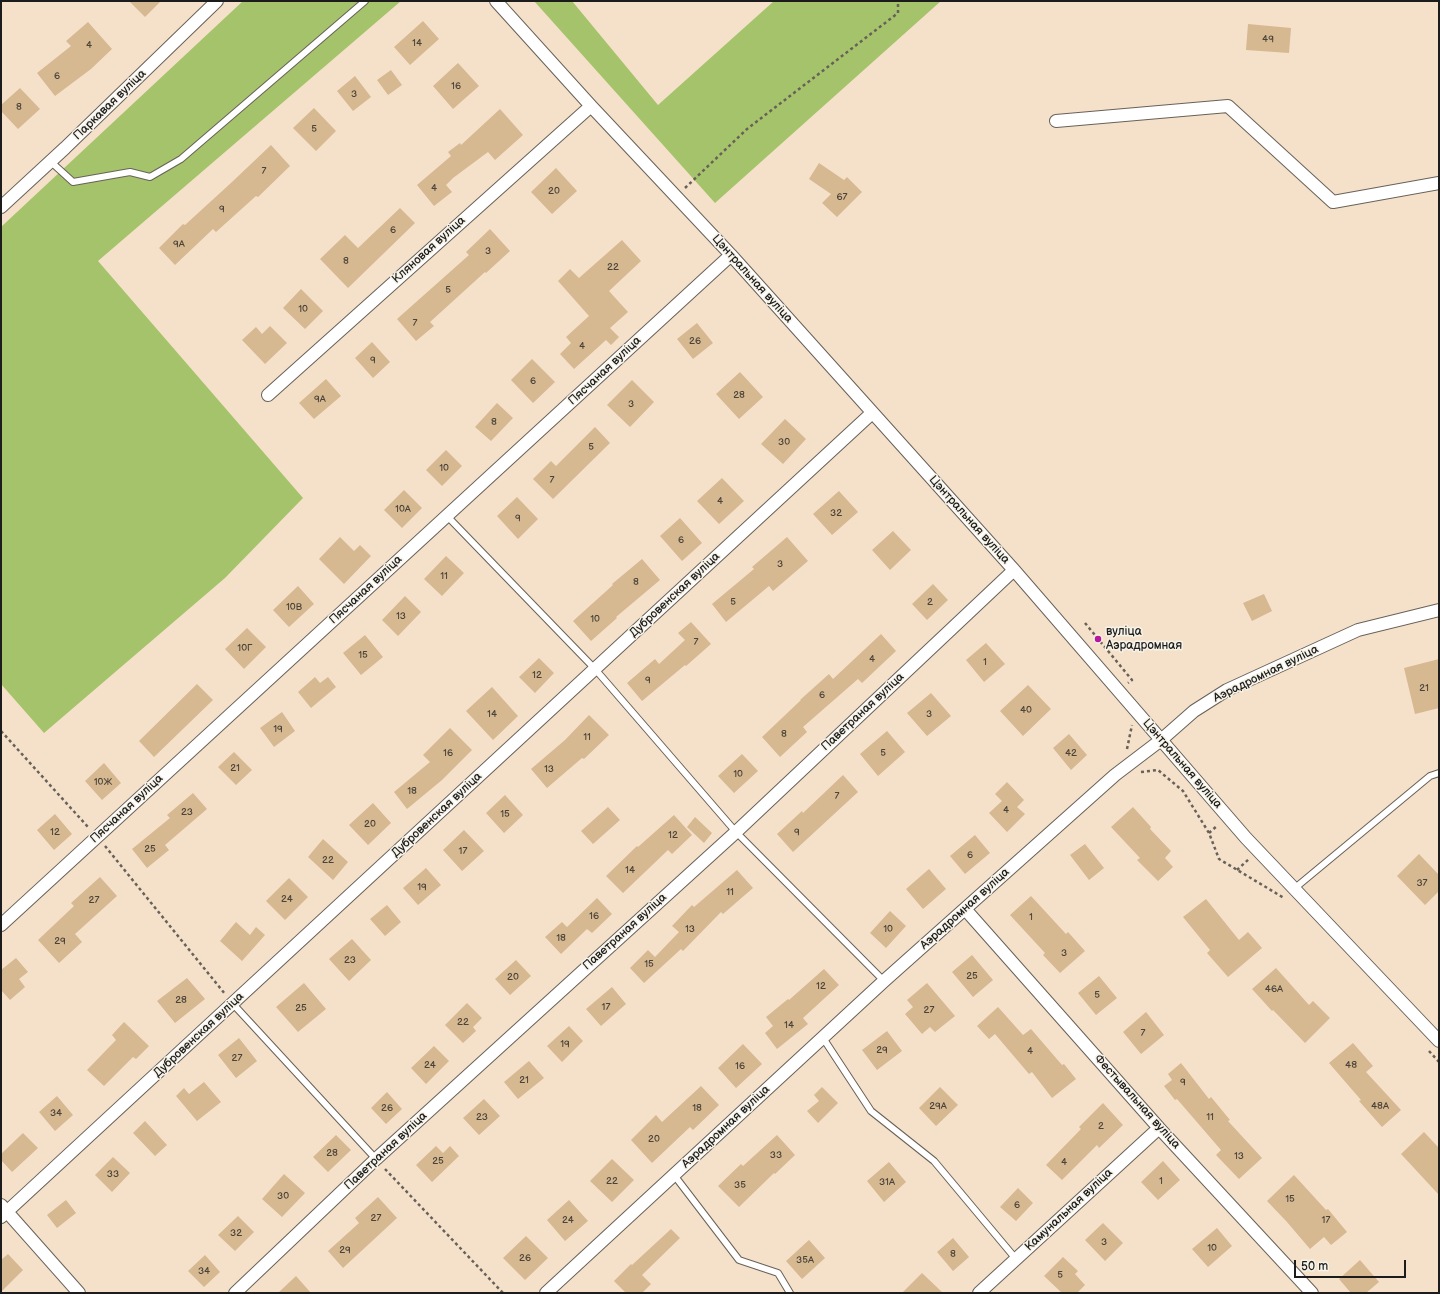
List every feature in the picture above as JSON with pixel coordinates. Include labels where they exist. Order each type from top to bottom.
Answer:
[{"type":"street","name":"Паркавая вуліца","points":[[1,207],[65,148],[217,1]]},
{"type":"street","name":"Цэнтральная вуліца","points":[[496,1],[591,106],[731,255],[1014,570],[1246,838],[1439,1040]]},
{"type":"street","name":"Кляновая вуліца","points":[[268,394],[591,106]]},
{"type":"street","points":[[1056,121],[1228,106],[1333,202],[1439,183]]},
{"type":"street","name":"Пясчаная вуліца","points":[[1,925],[731,255]]},
{"type":"street","name":"Дубровенская вуліца","points":[[3,1212],[232,1004],[872,412]]},
{"type":"street","name":"Паветраная вуліца","points":[[235,1293],[376,1159],[736,832],[1014,570]]},
{"type":"street","name":"Аэрадромная вуліца","points":[[546,1293],[884,981],[1115,775],[1161,740],[1194,711],[1227,690],[1358,630],[1439,610]]},
{"type":"street","name":"Фестывальная вуліца","points":[[965,909],[1159,1128],[1312,1293]]},
{"type":"street","name":"Камунальная вуліца","points":[[979,1293],[1159,1128]]},
{"type":"street","points":[[3,1212],[78,1293]]},
{"type":"lane","points":[[50,161],[73,182],[130,172],[150,177],[181,159],[365,1]]},
{"type":"lane","points":[[447,516],[595,669],[736,832],[884,981]]},
{"type":"lane","points":[[1295,888],[1430,776],[1439,773]]},
{"type":"lane","points":[[232,1004],[376,1159]]},
{"type":"lane","points":[[823,1038],[871,1111],[934,1161],[1016,1259]]},
{"type":"lane","points":[[674,1175],[739,1260],[778,1273],[790,1293]]},
{"type":"path","points":[[676,197],[747,129],[898,13],[898,1]]},
{"type":"path","points":[[1,732],[97,837],[232,1004]]},
{"type":"path","points":[[376,1159],[503,1293]]},
{"type":"green space","points":[[243,1],[401,1],[98,261],[303,498],[225,578],[44,733],[1,684],[1,227]]},
{"type":"green space","points":[[534,1],[572,1],[658,105],[774,1],[941,1],[715,203]]},
{"type":"building","points":[[129,1],[161,1],[145,17]]},
{"type":"building","points":[[423,21],[439,39],[410,65],[394,47]]},
{"type":"building","points":[[88,22],[112,49],[91,69],[55,96],[37,73],[71,46],[66,41]]},
{"type":"building","points":[[1248,24],[1291,28],[1289,53],[1246,50]]},
{"type":"building","points":[[458,63],[479,86],[453,109],[433,86]]},
{"type":"building","points":[[391,70],[402,85],[388,95],[377,80]]},
{"type":"building","points":[[355,76],[371,97],[353,111],[337,91]]},
{"type":"building","points":[[20,88],[40,109],[18,129],[1,111],[1,105]]},
{"type":"building","points":[[314,108],[336,131],[316,151],[293,128]]},
{"type":"building","points":[[500,109],[523,135],[495,160],[488,152],[453,178],[446,185],[452,192],[434,206],[417,185],[451,156],[448,152],[460,143],[461,145]]},
{"type":"building","points":[[271,145],[290,166],[258,197],[256,196],[216,232],[213,229],[175,265],[159,248],[183,224],[185,225]]},
{"type":"building","points":[[819,163],[844,180],[847,177],[862,192],[837,217],[822,203],[831,194],[809,179]]},
{"type":"building","points":[[556,168],[577,191],[552,214],[531,192]]},
{"type":"building","points":[[400,208],[415,223],[348,288],[320,259],[345,235],[358,248]]},
{"type":"building","points":[[490,229],[510,251],[430,322],[434,326],[416,341],[397,319],[469,255],[466,252]]},
{"type":"building","points":[[622,240],[641,261],[609,291],[628,312],[610,328],[619,337],[611,345],[606,340],[574,369],[560,354],[571,343],[566,337],[589,316],[558,281],[570,269],[579,278]]},
{"type":"building","points":[[301,289],[323,311],[305,329],[283,308]]},
{"type":"building","points":[[697,323],[713,343],[693,359],[677,339]]},
{"type":"building","points":[[270,326],[287,343],[265,364],[242,340],[256,327],[262,334]]},
{"type":"building","points":[[372,342],[390,362],[373,378],[355,358]]},
{"type":"building","points":[[532,359],[555,382],[533,403],[511,380]]},
{"type":"building","points":[[740,372],[763,397],[739,419],[716,394]]},
{"type":"building","points":[[326,379],[341,396],[314,419],[299,403]]},
{"type":"building","points":[[632,380],[654,402],[630,427],[607,405]]},
{"type":"building","points":[[497,403],[513,418],[491,441],[475,427]]},
{"type":"building","points":[[785,419],[806,439],[783,464],[761,444]]},
{"type":"building","points":[[595,427],[610,443],[553,499],[533,479],[551,461],[556,466]]},
{"type":"building","points":[[446,450],[462,466],[442,486],[426,470]]},
{"type":"building","points":[[722,478],[744,501],[719,524],[697,501]]},
{"type":"building","points":[[404,490],[422,508],[402,528],[384,510]]},
{"type":"building","points":[[839,491],[858,512],[832,535],[813,514]]},
{"type":"building","points":[[517,497],[538,519],[518,539],[497,516]]},
{"type":"building","points":[[680,518],[702,543],[682,561],[660,536]]},
{"type":"building","points":[[893,531],[911,550],[890,570],[872,550]]},
{"type":"building","points":[[340,537],[354,551],[360,545],[371,556],[344,584],[319,559]]},
{"type":"building","points":[[787,537],[808,561],[773,591],[769,586],[726,622],[712,604],[754,569],[752,567]]},
{"type":"building","points":[[446,556],[464,573],[442,596],[424,579]]},
{"type":"building","points":[[642,559],[660,580],[616,617],[617,618],[591,641],[573,621],[613,585],[612,584]]},
{"type":"building","points":[[933,584],[948,600],[927,620],[912,604]]},
{"type":"building","points":[[298,586],[314,604],[289,627],[273,610]]},
{"type":"building","points":[[1264,594],[1272,611],[1252,621],[1243,603]]},
{"type":"building","points":[[405,596],[421,612],[398,636],[382,620]]},
{"type":"building","points":[[691,622],[711,644],[642,701],[627,683],[655,659],[659,664],[685,640],[678,633]]},
{"type":"building","points":[[247,628],[266,647],[244,669],[225,649]]},
{"type":"building","points":[[881,634],[896,651],[862,683],[858,679],[803,727],[807,732],[780,757],[762,737],[829,674],[833,679]]},
{"type":"building","points":[[365,635],[383,657],[361,675],[343,653]]},
{"type":"building","points":[[986,643],[1005,664],[984,682],[966,660]]},
{"type":"building","points":[[539,658],[554,673],[535,693],[519,677]]},
{"type":"building","points":[[1439,659],[1439,708],[1415,714],[1404,668]]},
{"type":"building","points":[[315,677],[320,683],[328,677],[336,687],[311,708],[298,692]]},
{"type":"building","points":[[197,684],[213,700],[154,757],[139,741]]},
{"type":"building","points":[[1028,685],[1051,709],[1023,736],[1000,711]]},
{"type":"building","points":[[492,687],[518,716],[493,740],[466,711]]},
{"type":"building","points":[[931,693],[951,716],[927,736],[907,713]]},
{"type":"building","points":[[282,712],[295,731],[274,747],[260,728]]},
{"type":"building","points":[[589,715],[609,735],[584,759],[582,758],[547,788],[531,769],[565,740]]},
{"type":"building","points":[[450,728],[472,750],[442,780],[407,809],[394,792],[430,762],[423,755]]},
{"type":"building","points":[[887,731],[905,752],[878,776],[860,754]]},
{"type":"building","points":[[1069,734],[1087,755],[1071,770],[1053,748]]},
{"type":"building","points":[[234,752],[252,770],[236,785],[218,767]]},
{"type":"building","points":[[742,754],[758,771],[734,793],[718,776]]},
{"type":"building","points":[[104,763],[121,783],[102,800],[85,781]]},
{"type":"building","points":[[843,775],[858,792],[793,852],[777,834],[802,811],[803,813]]},
{"type":"building","points":[[1007,782],[1024,800],[1017,807],[1025,814],[1007,832],[989,813],[1002,801],[995,794]]},
{"type":"building","points":[[193,793],[207,809],[165,845],[169,850],[147,868],[132,849],[170,818],[167,815]]},
{"type":"building","points":[[505,795],[523,815],[504,833],[486,813]]},
{"type":"building","points":[[373,803],[391,823],[368,845],[349,825]]},
{"type":"building","points":[[608,807],[620,820],[593,844],[581,831]]},
{"type":"building","points":[[1133,807],[1151,827],[1150,829],[1171,851],[1165,858],[1173,867],[1158,881],[1137,860],[1140,858],[1111,827]]},
{"type":"building","points":[[55,814],[72,834],[54,850],[37,830]]},
{"type":"building","points":[[674,815],[692,835],[672,854],[668,850],[623,893],[606,876],[637,846],[638,847]]},
{"type":"building","points":[[695,817],[712,833],[704,843],[687,827]]},
{"type":"building","points":[[464,830],[484,851],[462,871],[443,850]]},
{"type":"building","points":[[975,835],[990,853],[965,874],[950,856]]},
{"type":"building","points":[[323,839],[348,862],[333,880],[308,857]]},
{"type":"building","points":[[1085,844],[1104,868],[1089,880],[1070,855]]},
{"type":"building","points":[[1419,854],[1439,875],[1439,891],[1425,905],[1397,876]]},
{"type":"building","points":[[426,868],[441,885],[418,905],[403,888]]},
{"type":"building","points":[[929,869],[946,889],[923,909],[906,889]]},
{"type":"building","points":[[737,870],[753,888],[723,914],[721,912],[683,951],[681,949],[644,983],[630,968],[648,950],[655,957],[679,932],[672,926],[692,905],[694,907]]},
{"type":"building","points":[[100,877],[117,896],[75,934],[82,942],[59,963],[38,940],[74,906],[71,903]]},
{"type":"building","points":[[289,878],[308,897],[285,920],[266,901]]},
{"type":"building","points":[[1031,896],[1066,934],[1068,932],[1085,951],[1060,973],[1043,955],[1045,953],[1010,915]]},
{"type":"building","points":[[597,898],[612,914],[592,933],[587,929],[561,954],[545,937],[562,922],[567,927]]},
{"type":"building","points":[[1206,899],[1239,940],[1248,932],[1262,948],[1228,977],[1207,953],[1210,950],[1183,917]]},
{"type":"building","points":[[387,905],[401,922],[385,936],[370,919]]},
{"type":"building","points":[[890,911],[906,926],[886,948],[870,933]]},
{"type":"building","points":[[236,922],[250,935],[256,927],[265,935],[242,961],[220,941]]},
{"type":"building","points":[[352,939],[371,960],[349,981],[329,959]]},
{"type":"building","points":[[972,955],[993,980],[973,997],[952,972]]},
{"type":"building","points":[[16,958],[28,972],[19,979],[25,987],[10,1000],[1,990],[1,970]]},
{"type":"building","points":[[516,960],[531,976],[510,995],[495,979]]},
{"type":"building","points":[[1276,968],[1309,1005],[1313,1001],[1330,1018],[1305,1043],[1252,989]]},
{"type":"building","points":[[824,969],[839,985],[803,1018],[808,1024],[777,1049],[765,1033],[773,1026],[766,1017],[788,999],[789,1000]]},
{"type":"building","points":[[1099,976],[1117,998],[1096,1015],[1078,993]]},
{"type":"building","points":[[187,978],[205,999],[175,1023],[157,1001]]},
{"type":"building","points":[[304,983],[326,1009],[298,1032],[276,1007]]},
{"type":"building","points":[[927,983],[955,1016],[935,1032],[930,1027],[922,1034],[905,1014],[913,1007],[907,1000]]},
{"type":"building","points":[[612,987],[626,1004],[601,1026],[586,1009]]},
{"type":"building","points":[[467,1003],[482,1018],[473,1027],[476,1031],[463,1043],[445,1025]]},
{"type":"building","points":[[998,1007],[1023,1035],[1031,1029],[1076,1079],[1052,1098],[1032,1072],[1029,1074],[995,1034],[989,1039],[977,1026]]},
{"type":"building","points":[[1146,1012],[1164,1035],[1141,1054],[1123,1032]]},
{"type":"building","points":[[124,1022],[149,1046],[136,1059],[133,1057],[104,1086],[87,1070],[116,1040],[112,1035]]},
{"type":"building","points":[[569,1026],[583,1041],[562,1062],[547,1046]]},
{"type":"building","points":[[887,1031],[902,1051],[877,1070],[862,1050]]},
{"type":"building","points":[[239,1038],[257,1061],[236,1078],[218,1055]]},
{"type":"building","points":[[1353,1043],[1373,1066],[1366,1072],[1401,1110],[1382,1127],[1329,1063]]},
{"type":"building","points":[[743,1044],[762,1064],[736,1088],[718,1068]]},
{"type":"building","points":[[434,1046],[449,1061],[426,1084],[411,1068]]},
{"type":"building","points":[[529,1061],[544,1078],[518,1099],[504,1082]]},
{"type":"building","points":[[1181,1063],[1209,1099],[1211,1097],[1230,1120],[1228,1121],[1262,1158],[1239,1179],[1216,1155],[1221,1150],[1164,1086],[1172,1080],[1168,1074]]},
{"type":"building","points":[[204,1082],[221,1102],[197,1121],[176,1096],[184,1088],[189,1094]]},
{"type":"building","points":[[701,1086],[719,1105],[693,1130],[690,1127],[652,1163],[631,1140],[656,1115],[662,1122]]},
{"type":"building","points":[[822,1087],[838,1103],[818,1123],[807,1111],[819,1101],[814,1095]]},
{"type":"building","points":[[940,1087],[958,1105],[936,1126],[919,1108]]},
{"type":"building","points":[[387,1092],[402,1109],[386,1124],[371,1108]]},
{"type":"building","points":[[57,1096],[73,1115],[55,1131],[39,1112]]},
{"type":"building","points":[[484,1099],[500,1116],[479,1135],[463,1118]]},
{"type":"building","points":[[1103,1103],[1123,1125],[1099,1148],[1097,1145],[1062,1180],[1046,1165],[1081,1129],[1079,1127]]},
{"type":"building","points":[[145,1121],[167,1145],[155,1156],[133,1133]]},
{"type":"building","points":[[1424,1132],[1439,1148],[1439,1195],[1401,1154]]},
{"type":"building","points":[[23,1133],[38,1148],[12,1172],[1,1160],[1,1154]]},
{"type":"building","points":[[336,1135],[351,1150],[328,1172],[313,1157]]},
{"type":"building","points":[[777,1135],[795,1155],[739,1207],[718,1186],[741,1164],[743,1166]]},
{"type":"building","points":[[436,1146],[443,1153],[450,1146],[459,1156],[432,1182],[416,1165]]},
{"type":"building","points":[[113,1157],[130,1173],[112,1192],[95,1175]]},
{"type":"building","points":[[612,1159],[634,1180],[612,1202],[590,1181]]},
{"type":"building","points":[[1163,1161],[1180,1180],[1158,1200],[1141,1182]]},
{"type":"building","points":[[889,1162],[906,1182],[884,1202],[867,1181]]},
{"type":"building","points":[[284,1174],[305,1193],[282,1217],[262,1199]]},
{"type":"building","points":[[1294,1175],[1326,1210],[1328,1209],[1347,1232],[1331,1245],[1324,1237],[1310,1249],[1267,1201]]},
{"type":"building","points":[[1018,1188],[1033,1203],[1016,1221],[1000,1207]]},
{"type":"building","points":[[378,1197],[397,1218],[343,1268],[328,1251],[359,1223],[355,1218]]},
{"type":"building","points":[[66,1200],[76,1213],[57,1228],[47,1215]]},
{"type":"building","points":[[569,1200],[588,1221],[565,1241],[547,1220]]},
{"type":"building","points":[[238,1216],[254,1232],[235,1251],[218,1235]]},
{"type":"building","points":[[1103,1223],[1123,1243],[1105,1261],[1085,1240]]},
{"type":"building","points":[[1217,1228],[1232,1246],[1208,1267],[1192,1249]]},
{"type":"building","points":[[671,1229],[680,1238],[642,1275],[651,1284],[642,1293],[626,1293],[614,1281]]},
{"type":"building","points":[[526,1236],[548,1258],[525,1280],[503,1258]]},
{"type":"building","points":[[953,1238],[969,1257],[953,1271],[937,1252]]},
{"type":"building","points":[[809,1240],[825,1258],[802,1279],[786,1261]]},
{"type":"building","points":[[8,1254],[23,1270],[1,1292],[1,1260]]},
{"type":"building","points":[[205,1255],[220,1272],[204,1287],[188,1271]]},
{"type":"building","points":[[1063,1257],[1078,1271],[1075,1274],[1085,1285],[1077,1293],[1062,1293],[1044,1276]]},
{"type":"building","points":[[1360,1260],[1379,1282],[1366,1293],[1351,1293],[1339,1279]]},
{"type":"building","points":[[922,1273],[943,1293],[902,1293]]},
{"type":"building","points":[[296,1276],[311,1293],[278,1293]]},
{"type":"place","name":"вуліца Аэрадромная","points":[[1098,639]]}]
